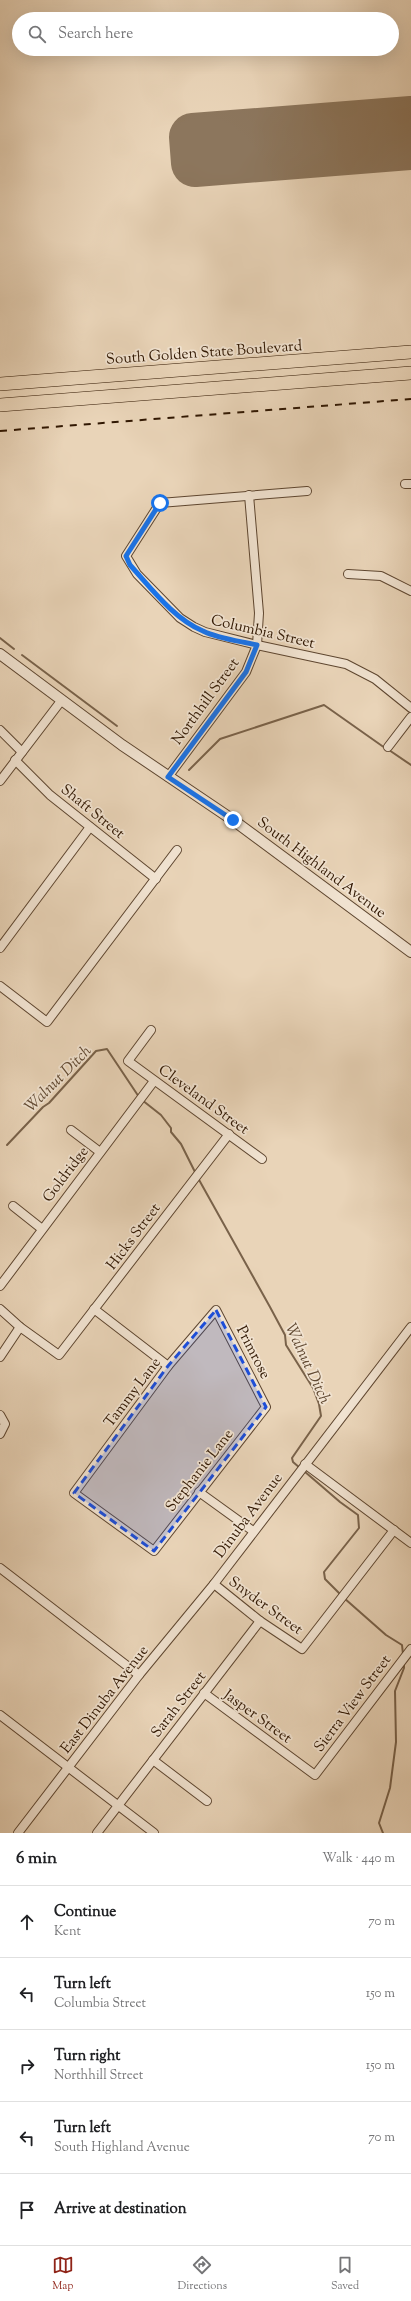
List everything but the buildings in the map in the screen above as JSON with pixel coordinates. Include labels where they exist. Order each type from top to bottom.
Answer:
[{"type":"main road","name":"South Golden State Boulevard","points":[[0,384],[411,352]]},
{"type":"main road","points":[[0,405],[411,373]]},
{"type":"street","points":[[249,495],[307,491]]},
{"type":"street","name":"Columbia Street","points":[[249,495],[160,503],[126,556],[130,565],[180,618],[194,627],[205,632],[351,667],[375,679],[411,708]]},
{"type":"street","name":"Northhill Street","points":[[168,777],[243,677],[257,645],[259,613],[249,495]]},
{"type":"street","points":[[348,574],[381,576],[411,591]]},
{"type":"street","name":"South Highland Avenue","points":[[0,654],[61,701],[168,777],[233,820],[411,952]]},
{"type":"street","points":[[0,781],[61,701]]},
{"type":"street","points":[[388,747],[411,716]]},
{"type":"street","points":[[0,730],[22,752]]},
{"type":"street","name":"Shaft Street","points":[[15,760],[50,795],[156,879]]},
{"type":"street","points":[[0,948],[90,827]]},
{"type":"street","points":[[0,986],[47,1022],[177,850]]},
{"type":"street","name":"Cleveland Street","points":[[151,1030],[128,1061],[262,1159]]},
{"type":"street","name":"Goldridge","points":[[0,1286],[154,1081]]},
{"type":"street","points":[[71,1130],[100,1152]]},
{"type":"street","name":"Hicks Street","points":[[20,1327],[59,1355],[228,1134]]},
{"type":"street","points":[[12,1206],[42,1229]]},
{"type":"street","points":[[0,1309],[20,1327],[0,1357]]},
{"type":"street","points":[[94,1309],[168,1366]]},
{"type":"street","name":"Tammy Lane","points":[[154,1551],[74,1493],[168,1366],[216,1310]]},
{"type":"street","name":"Primrose","points":[[216,1310],[266,1407]]},
{"type":"street","points":[[411,1326],[305,1464],[411,1543]]},
{"type":"street","name":"Stephanie Lane","points":[[154,1551],[266,1407]]},
{"type":"street","points":[[0,1415],[5,1424],[0,1434]]},
{"type":"street","name":"Dinuba Avenue","points":[[214,1584],[305,1464]]},
{"type":"street","points":[[199,1492],[253,1531]]},
{"type":"street","name":"Snyder Street","points":[[214,1584],[260,1621],[302,1649],[394,1530]]},
{"type":"street","points":[[0,1568],[139,1675]]},
{"type":"street","name":"East Dinuba Avenue","points":[[18,1833],[139,1675],[214,1584]]},
{"type":"street","name":"Sarah Street","points":[[97,1833],[260,1621]]},
{"type":"street","name":"Sierra View Street","points":[[315,1775],[411,1648]]},
{"type":"street","name":"Jasper Street","points":[[204,1694],[315,1775]]},
{"type":"street","points":[[0,1715],[67,1768],[119,1804],[154,1833]]},
{"type":"street","points":[[153,1760],[207,1801]]},
{"type":"highlighted area","points":[[216,1310],[266,1407],[154,1551],[74,1493],[168,1366]]},
{"type":"waterway","points":[[0,638],[14,649]]},
{"type":"waterway","points":[[22,655],[117,726]]},
{"type":"waterway","points":[[189,770],[220,739],[324,705],[385,748]]},
{"type":"waterway","points":[[389,750],[411,765]]},
{"type":"waterway","name":"Walnut Ditch","points":[[7,1145],[43,1107],[49,1103],[96,1051],[107,1049],[139,1097]]},
{"type":"waterway","name":"Walnut Ditch","points":[[142,1100],[161,1115],[171,1128],[171,1132],[181,1144],[196,1174]]},
{"type":"waterway","name":"Walnut Ditch","points":[[198,1178],[285,1335],[286,1345],[313,1388],[319,1404],[321,1416],[292,1458],[293,1462],[300,1468]]},
{"type":"waterway","name":"Walnut Ditch","points":[[304,1471],[340,1502],[358,1515],[359,1528],[324,1572],[325,1579],[341,1595]]},
{"type":"waterway","name":"Walnut Ditch","points":[[344,1598],[386,1635],[402,1645],[403,1654]]},
{"type":"waterway","name":"Walnut Ditch","points":[[383,1833],[379,1823],[390,1788],[396,1742],[395,1691],[404,1668],[404,1662]]},
{"type":"runway","points":[[411,120],[193,137],[195,163],[411,146]]},
{"type":"railway","points":[[0,431],[411,399]]},
{"type":"route","points":[[160,503],[126,556],[130,565],[180,618],[194,627],[205,632],[257,645],[253,658],[240,681],[168,777],[233,820]]}]
